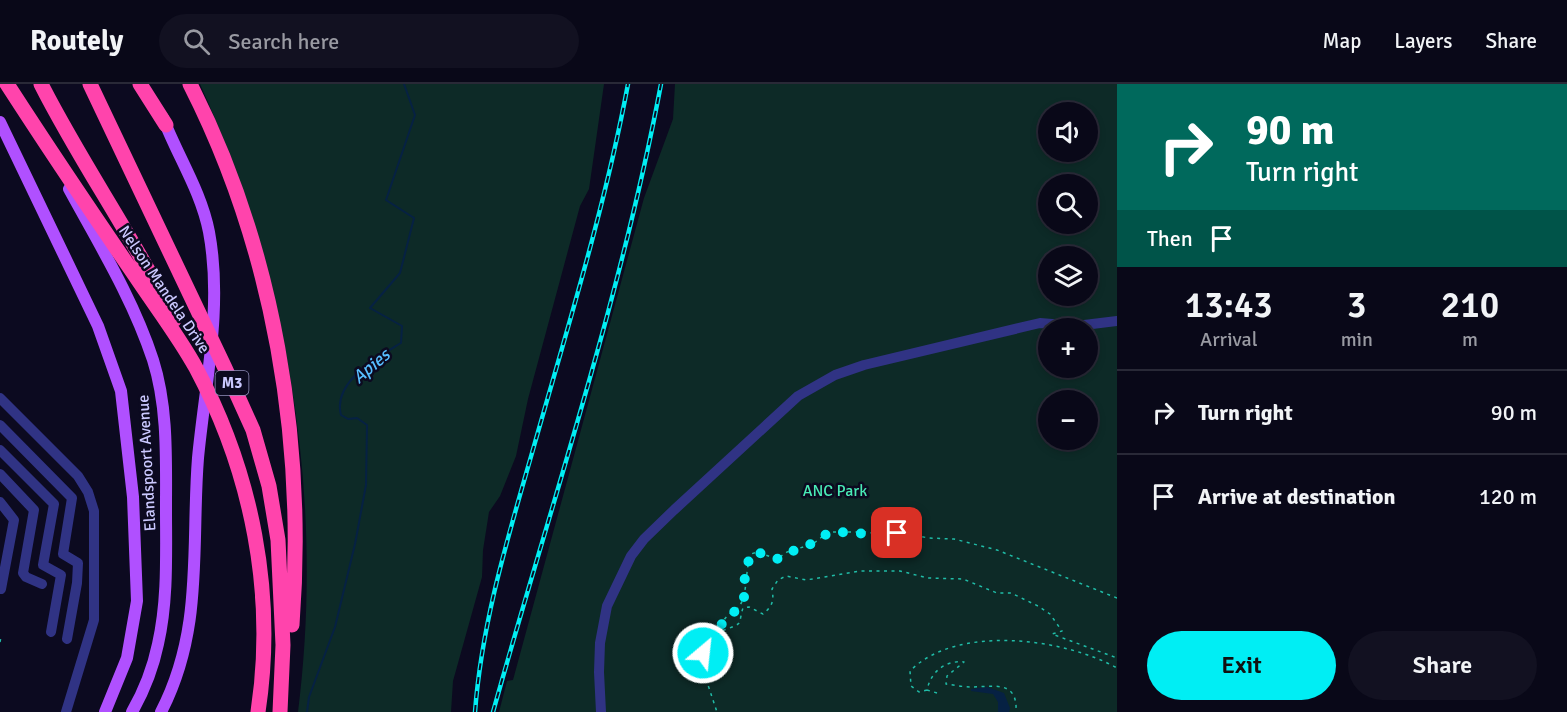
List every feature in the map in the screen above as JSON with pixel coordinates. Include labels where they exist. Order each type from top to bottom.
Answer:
[{"type":"highway","name":"Nelson Mandela Drive","points":[[7,84],[195,366],[220,418],[237,462],[254,528],[264,621],[258,712]]},
{"type":"highway","points":[[41,84],[153,279],[195,366]]},
{"type":"highway","name":"Nelson Mandela Drive","points":[[90,84],[225,368],[252,430],[269,486],[278,540],[283,623],[280,709]]},
{"type":"highway","points":[[140,84],[166,125]]},
{"type":"highway","points":[[190,84],[225,162],[248,228],[267,292],[282,372],[291,450],[296,532],[291,640],[280,709]]},
{"type":"main road","points":[[149,84],[198,193],[209,231],[213,262],[213,320],[198,461],[195,584],[188,636],[177,675],[160,712]]},
{"type":"main road","points":[[0,122],[106,343],[121,391],[136,543],[136,612],[127,658],[105,712]]},
{"type":"main road","name":"Elandspoort Avenue","points":[[35,127],[122,285],[140,323],[154,363],[160,394],[166,460],[165,590],[155,655],[146,683],[132,712]]},
{"type":"lane","points":[[601,712],[600,643],[607,606],[631,556],[665,517],[798,396],[835,375],[864,365],[1030,326],[1048,323],[1076,326],[1117,321]]},
{"type":"lane","points":[[0,398],[78,476],[88,492],[94,511],[94,620],[66,712]]},
{"type":"lane","points":[[0,424],[72,498],[63,554],[78,563],[78,576],[67,639]]},
{"type":"lane","points":[[0,450],[54,504],[43,565],[62,575],[51,632]]},
{"type":"lane","points":[[0,474],[34,510],[23,573],[26,577],[42,584]]},
{"type":"lane","points":[[0,502],[14,520],[1,589]]},
{"type":"path","points":[[717,712],[705,676],[703,653],[712,630],[736,611],[744,597],[745,572],[751,554],[757,552],[777,559],[787,552],[813,544],[828,532],[837,531],[886,535],[906,533],[928,538],[954,539],[998,550],[1117,598]]},
{"type":"path","points":[[711,635],[739,623],[743,608],[749,607],[763,614],[770,609],[774,599],[772,589],[778,580],[786,576],[806,580],[860,571],[900,571],[928,578],[963,579],[997,593],[1011,593],[1050,614],[1062,631],[1052,634],[1117,658]]},
{"type":"path","points":[[0,642],[1,637]]},
{"type":"path","points":[[937,693],[927,690],[919,692],[911,686],[910,671],[927,658],[958,645],[974,642],[1031,643],[1081,653],[1117,668]]},
{"type":"path","points":[[927,690],[934,673],[953,661],[964,662],[947,676],[946,684],[971,687],[987,684],[1001,686],[1012,694],[1017,704],[1016,712]]},
{"type":"green space","points":[[200,84],[604,84],[589,189],[580,206],[528,399],[516,456],[500,496],[489,512],[483,550],[482,577],[453,681],[451,712],[298,712],[305,631],[307,551],[302,471],[292,391],[277,313],[257,235],[231,159]]},
{"type":"green space","name":"ANC Park","points":[[675,84],[1117,84],[1117,712],[499,712],[507,681],[513,680],[644,198],[673,119]]},
{"type":"water","points":[[987,687],[1004,693],[1010,708],[1009,712],[998,712],[998,702],[993,694],[971,691],[971,689]]},
{"type":"waterway","name":"Apies","points":[[307,712],[309,697],[335,627],[355,544],[366,485],[367,425],[357,418],[348,419],[341,415],[340,403],[343,392],[359,372],[401,343],[402,326],[370,308],[400,273],[414,218],[386,200],[415,115],[404,84]]},
{"type":"railway","points":[[475,712],[484,644],[498,578],[597,221],[628,84]]},
{"type":"railway","points":[[493,712],[606,321],[645,164],[661,84]]},
{"type":"route","points":[[703,653],[712,630],[736,611],[744,597],[745,572],[751,554],[757,552],[777,559],[787,552],[813,544],[828,532],[866,532],[886,535],[897,533]]}]
